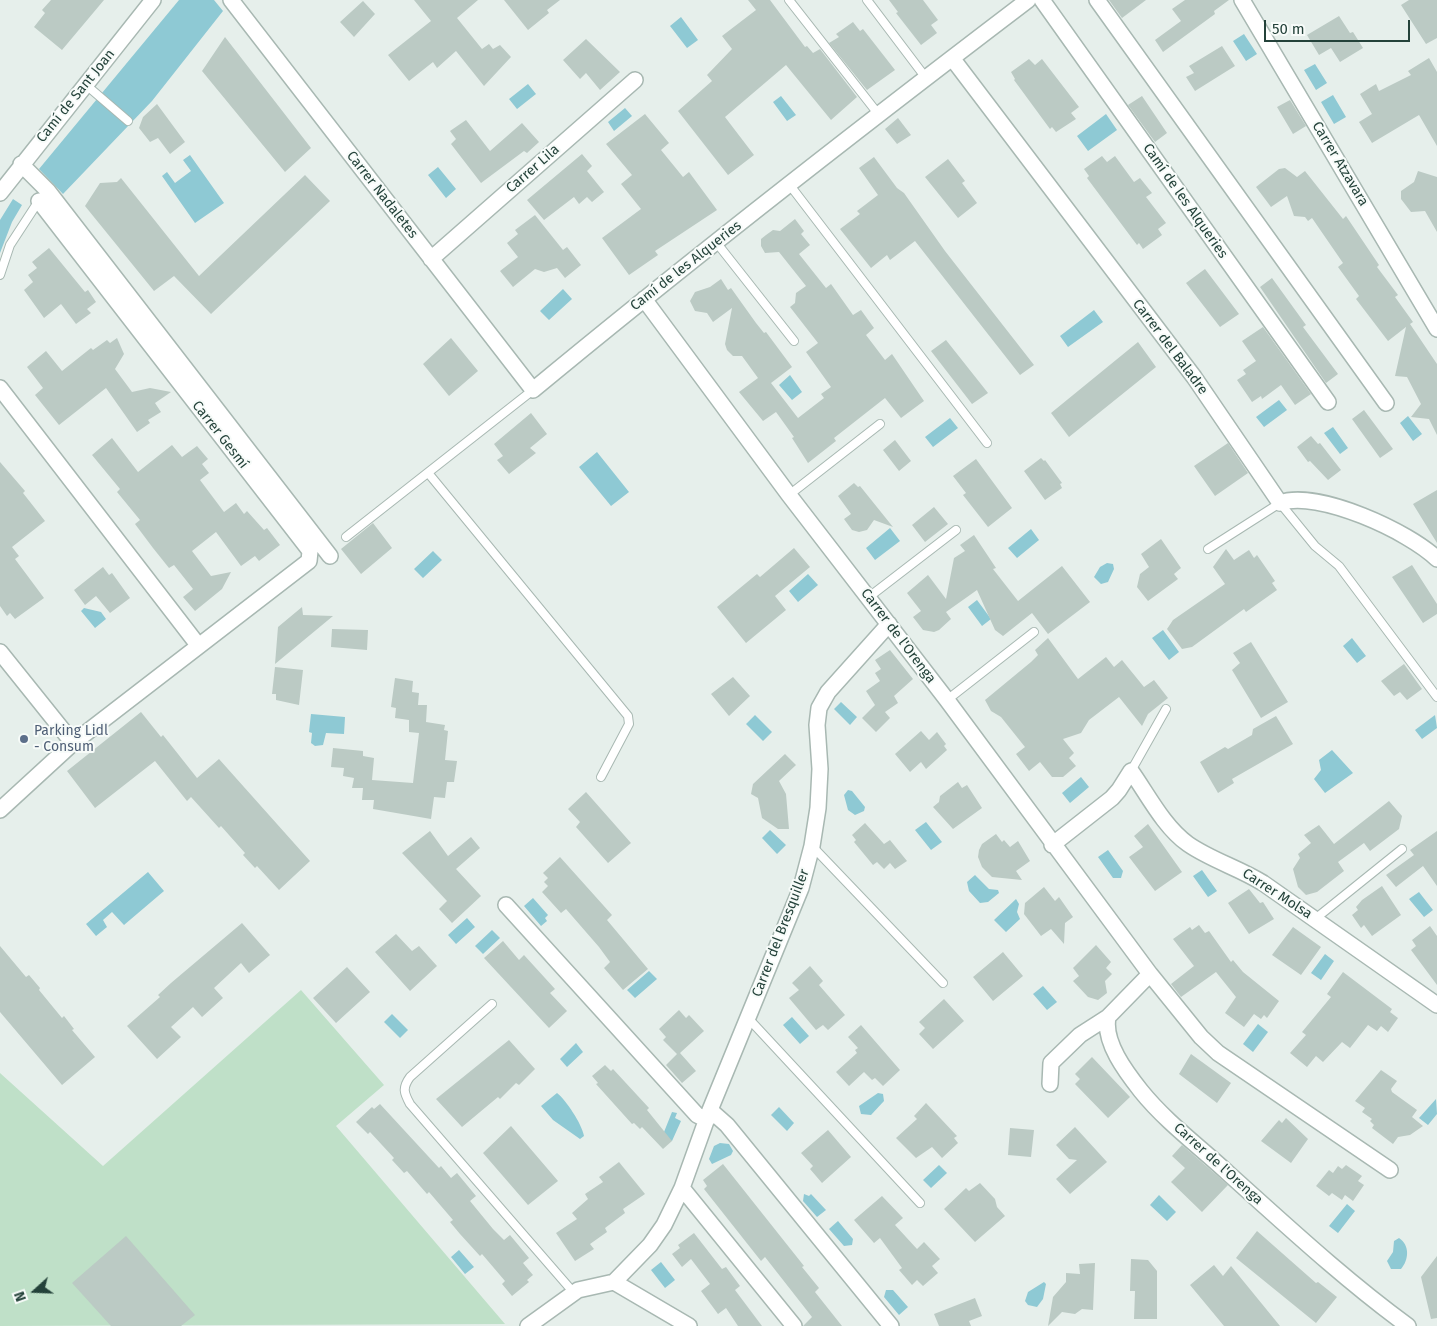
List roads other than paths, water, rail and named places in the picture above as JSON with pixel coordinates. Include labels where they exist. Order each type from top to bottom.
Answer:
[{"type":"street","name":"Camí de Sant Joan","points":[[0,193],[21,164],[153,0]]},
{"type":"street","name":"Carrer Nadaletes","points":[[230,0],[533,390]]},
{"type":"street","name":"Camí de les Alqueries","points":[[533,390],[789,184],[1028,0]]},
{"type":"street","name":"Camí de les Alqueries","points":[[1042,0],[1328,402]]},
{"type":"street","points":[[1097,0],[1386,403]]},
{"type":"street","name":"Carrer Atzavara","points":[[1242,0],[1437,328]]},
{"type":"street","name":"Carrer del Baladre","points":[[952,58],[1194,377],[1280,503]]},
{"type":"street","name":"Carrer Lila","points":[[431,259],[635,80]]},
{"type":"street","name":"Carrer Gesmí","points":[[21,164],[330,556]]},
{"type":"street","name":"Carrer Gesmí","points":[[41,188],[310,551],[309,561],[198,645],[73,744]]},
{"type":"street","name":"Carrer de l'Orenga","points":[[644,299],[789,495],[947,700],[1052,846],[1201,1037],[1218,1053],[1390,1170]]},
{"type":"street","points":[[0,388],[198,645]]},
{"type":"street","points":[[1280,503],[1296,499],[1350,512],[1406,536],[1437,559]]},
{"type":"street","name":"Carrer del Bresquiller","points":[[614,1282],[657,1236],[682,1188],[708,1115],[801,888],[812,846],[820,791],[820,745],[816,725],[819,708],[828,692],[889,624]]},
{"type":"street","points":[[0,652],[73,744],[0,810]]},
{"type":"street","points":[[1052,846],[1112,798],[1120,790],[1130,771]]},
{"type":"street","name":"Carrer Molsa","points":[[1130,771],[1171,827],[1187,843],[1248,874],[1437,1004]]},
{"type":"street","points":[[506,905],[697,1115],[708,1115],[727,1125],[891,1326]]},
{"type":"street","points":[[1050,1084],[1050,1063],[1080,1035],[1108,1017],[1150,974]]},
{"type":"street","name":"Carrer de l'Orenga","points":[[1108,1017],[1107,1031],[1115,1050],[1132,1078],[1154,1105],[1270,1211],[1380,1305],[1408,1326]]},
{"type":"street","points":[[682,1188],[794,1326]]},
{"type":"street","points":[[528,1326],[574,1294],[590,1287],[614,1282],[689,1326]]},
{"type":"lane","points":[[788,0],[879,115]]},
{"type":"lane","points":[[867,0],[926,78]]},
{"type":"lane","points":[[85,84],[128,121]]},
{"type":"lane","points":[[789,184],[987,443]]},
{"type":"lane","points":[[0,274],[10,245],[41,188]]},
{"type":"lane","points":[[716,242],[794,341]]},
{"type":"lane","name":"Camí de les Alqueries","points":[[346,537],[429,474],[533,390]]},
{"type":"lane","points":[[789,495],[880,424]]},
{"type":"lane","points":[[429,474],[628,716],[628,724],[601,776]]},
{"type":"lane","points":[[1208,549],[1280,503],[1315,546],[1339,566],[1437,697]]},
{"type":"lane","points":[[869,598],[956,530]]},
{"type":"lane","points":[[947,700],[1034,632]]},
{"type":"lane","points":[[1130,771],[1166,709]]},
{"type":"lane","points":[[812,846],[943,983]]},
{"type":"lane","points":[[1315,919],[1402,849]]},
{"type":"lane","points":[[492,1004],[410,1077],[404,1088],[404,1094],[410,1104],[574,1294]]},
{"type":"lane","points":[[748,1018],[920,1203]]},
{"type":"water","points":[[179,0],[214,0],[223,11],[152,101],[63,194],[39,169]]},
{"type":"water","points":[[681,17],[698,40],[687,48],[670,26]]},
{"type":"water","points":[[1244,34],[1257,54],[1246,61],[1233,41]]},
{"type":"water","points":[[1315,64],[1327,83],[1316,90],[1304,70]]},
{"type":"water","points":[[528,84],[536,94],[517,109],[509,99]]},
{"type":"water","points":[[1333,95],[1346,117],[1334,124],[1321,102]]},
{"type":"water","points":[[781,96],[796,115],[787,121],[773,102]]},
{"type":"water","points":[[625,108],[632,116],[614,131],[608,122]]},
{"type":"water","points":[[1106,114],[1117,130],[1088,151],[1077,136]]},
{"type":"water","points":[[190,155],[224,203],[195,223],[162,176],[167,172],[175,183],[191,171],[183,160]]},
{"type":"water","points":[[438,167],[456,189],[446,198],[428,175]]},
{"type":"water","points":[[13,199],[22,205],[12,222],[0,253],[0,220]]},
{"type":"water","points":[[563,289],[572,299],[549,320],[540,311]]},
{"type":"water","points":[[1094,310],[1103,322],[1068,347],[1060,336]]},
{"type":"water","points":[[790,375],[802,392],[792,400],[779,385]]},
{"type":"water","points":[[1279,400],[1287,410],[1264,427],[1256,417]]},
{"type":"water","points":[[1408,416],[1422,434],[1413,441],[1400,423]]},
{"type":"water","points":[[950,418],[958,428],[933,447],[925,437]]},
{"type":"water","points":[[1333,427],[1348,448],[1340,454],[1324,433]]},
{"type":"water","points":[[597,452],[629,492],[611,506],[579,467]]},
{"type":"water","points":[[890,528],[900,541],[875,560],[866,548]]},
{"type":"water","points":[[1031,529],[1039,540],[1017,558],[1008,548]]},
{"type":"water","points":[[433,551],[442,560],[423,578],[414,569]]},
{"type":"water","points":[[1107,563],[1113,564],[1114,569],[1108,582],[1101,584],[1094,577],[1100,567]]},
{"type":"water","points":[[808,574],[818,585],[798,602],[789,591]]},
{"type":"water","points":[[977,600],[991,619],[982,626],[968,607]]},
{"type":"water","points":[[84,608],[101,612],[106,619],[95,628],[81,611]]},
{"type":"water","points":[[1163,630],[1179,652],[1169,660],[1152,638]]},
{"type":"water","points":[[1352,638],[1366,656],[1357,663],[1343,646]]},
{"type":"water","points":[[841,702],[857,717],[850,725],[834,709]]},
{"type":"water","points":[[311,714],[345,717],[344,734],[326,733],[323,745],[315,746],[311,743],[312,733],[309,732]]},
{"type":"water","points":[[755,715],[772,732],[763,741],[746,724]]},
{"type":"water","points":[[1435,715],[1437,728],[1422,739],[1415,730]]},
{"type":"water","points":[[1332,750],[1353,773],[1325,793],[1314,779],[1321,770],[1319,760]]},
{"type":"water","points":[[1081,777],[1089,787],[1070,803],[1062,793]]},
{"type":"water","points":[[848,790],[852,791],[865,807],[864,811],[855,815],[848,810],[844,795]]},
{"type":"water","points":[[926,822],[942,842],[931,850],[915,830]]},
{"type":"water","points":[[770,830],[786,845],[777,854],[762,838]]},
{"type":"water","points":[[1108,850],[1123,871],[1121,878],[1113,878],[1098,857]]},
{"type":"water","points":[[1202,870],[1217,891],[1208,897],[1193,876]]},
{"type":"water","points":[[148,872],[164,891],[124,925],[112,912],[103,920],[107,927],[96,936],[86,924]]},
{"type":"water","points":[[975,875],[989,889],[998,890],[999,893],[988,902],[980,903],[969,891],[967,882]]},
{"type":"water","points":[[1419,892],[1433,910],[1424,917],[1409,899]]},
{"type":"water","points":[[533,898],[548,915],[545,918],[547,921],[541,926],[524,906]]},
{"type":"water","points":[[1016,899],[1019,904],[1017,912],[1020,919],[1006,932],[994,920]]},
{"type":"water","points":[[467,918],[475,927],[456,944],[448,935]]},
{"type":"water","points":[[492,930],[500,938],[483,954],[475,946]]},
{"type":"water","points":[[1325,954],[1334,961],[1321,980],[1311,973]]},
{"type":"water","points":[[649,971],[657,979],[635,998],[627,990]]},
{"type":"water","points":[[1043,986],[1057,1002],[1047,1010],[1033,994]]},
{"type":"water","points":[[392,1014],[408,1030],[400,1038],[384,1022]]},
{"type":"water","points":[[792,1017],[809,1036],[800,1044],[783,1025]]},
{"type":"water","points":[[1258,1024],[1268,1032],[1253,1052],[1243,1044]]},
{"type":"water","points":[[576,1043],[583,1052],[567,1067],[560,1059]]},
{"type":"water","points":[[557,1093],[569,1107],[580,1125],[584,1136],[580,1139],[553,1120],[541,1106]]},
{"type":"water","points":[[878,1093],[883,1094],[884,1101],[871,1115],[861,1114],[859,1106]]},
{"type":"water","points":[[1436,1099],[1437,1114],[1428,1125],[1419,1118]]},
{"type":"water","points":[[779,1107],[794,1123],[787,1131],[771,1115]]},
{"type":"water","points":[[672,1112],[677,1113],[675,1118],[681,1121],[672,1141],[662,1137]]},
{"type":"water","points":[[720,1143],[729,1144],[733,1151],[731,1155],[712,1164],[709,1159],[714,1146]]},
{"type":"water","points":[[939,1165],[947,1173],[931,1188],[923,1180]]},
{"type":"water","points":[[804,1194],[809,1196],[811,1194],[826,1210],[817,1217],[803,1201]]},
{"type":"water","points":[[1159,1195],[1176,1212],[1167,1221],[1150,1205]]},
{"type":"water","points":[[1347,1204],[1355,1211],[1338,1233],[1329,1226]]},
{"type":"water","points":[[838,1221],[853,1239],[852,1245],[844,1246],[829,1229]]},
{"type":"water","points":[[1399,1238],[1407,1249],[1406,1261],[1401,1269],[1391,1269],[1387,1261],[1393,1252],[1394,1241]]},
{"type":"water","points":[[459,1250],[474,1267],[465,1274],[451,1257]]},
{"type":"water","points":[[661,1262],[675,1280],[665,1288],[651,1270]]},
{"type":"water","points":[[1044,1282],[1046,1284],[1043,1299],[1037,1307],[1028,1305],[1025,1301],[1028,1292]]},
{"type":"water","points":[[886,1290],[893,1290],[908,1307],[899,1315],[884,1297]]},
{"type":"place","name":"Parking Lidl - Consum","points":[[24,739]]}]
